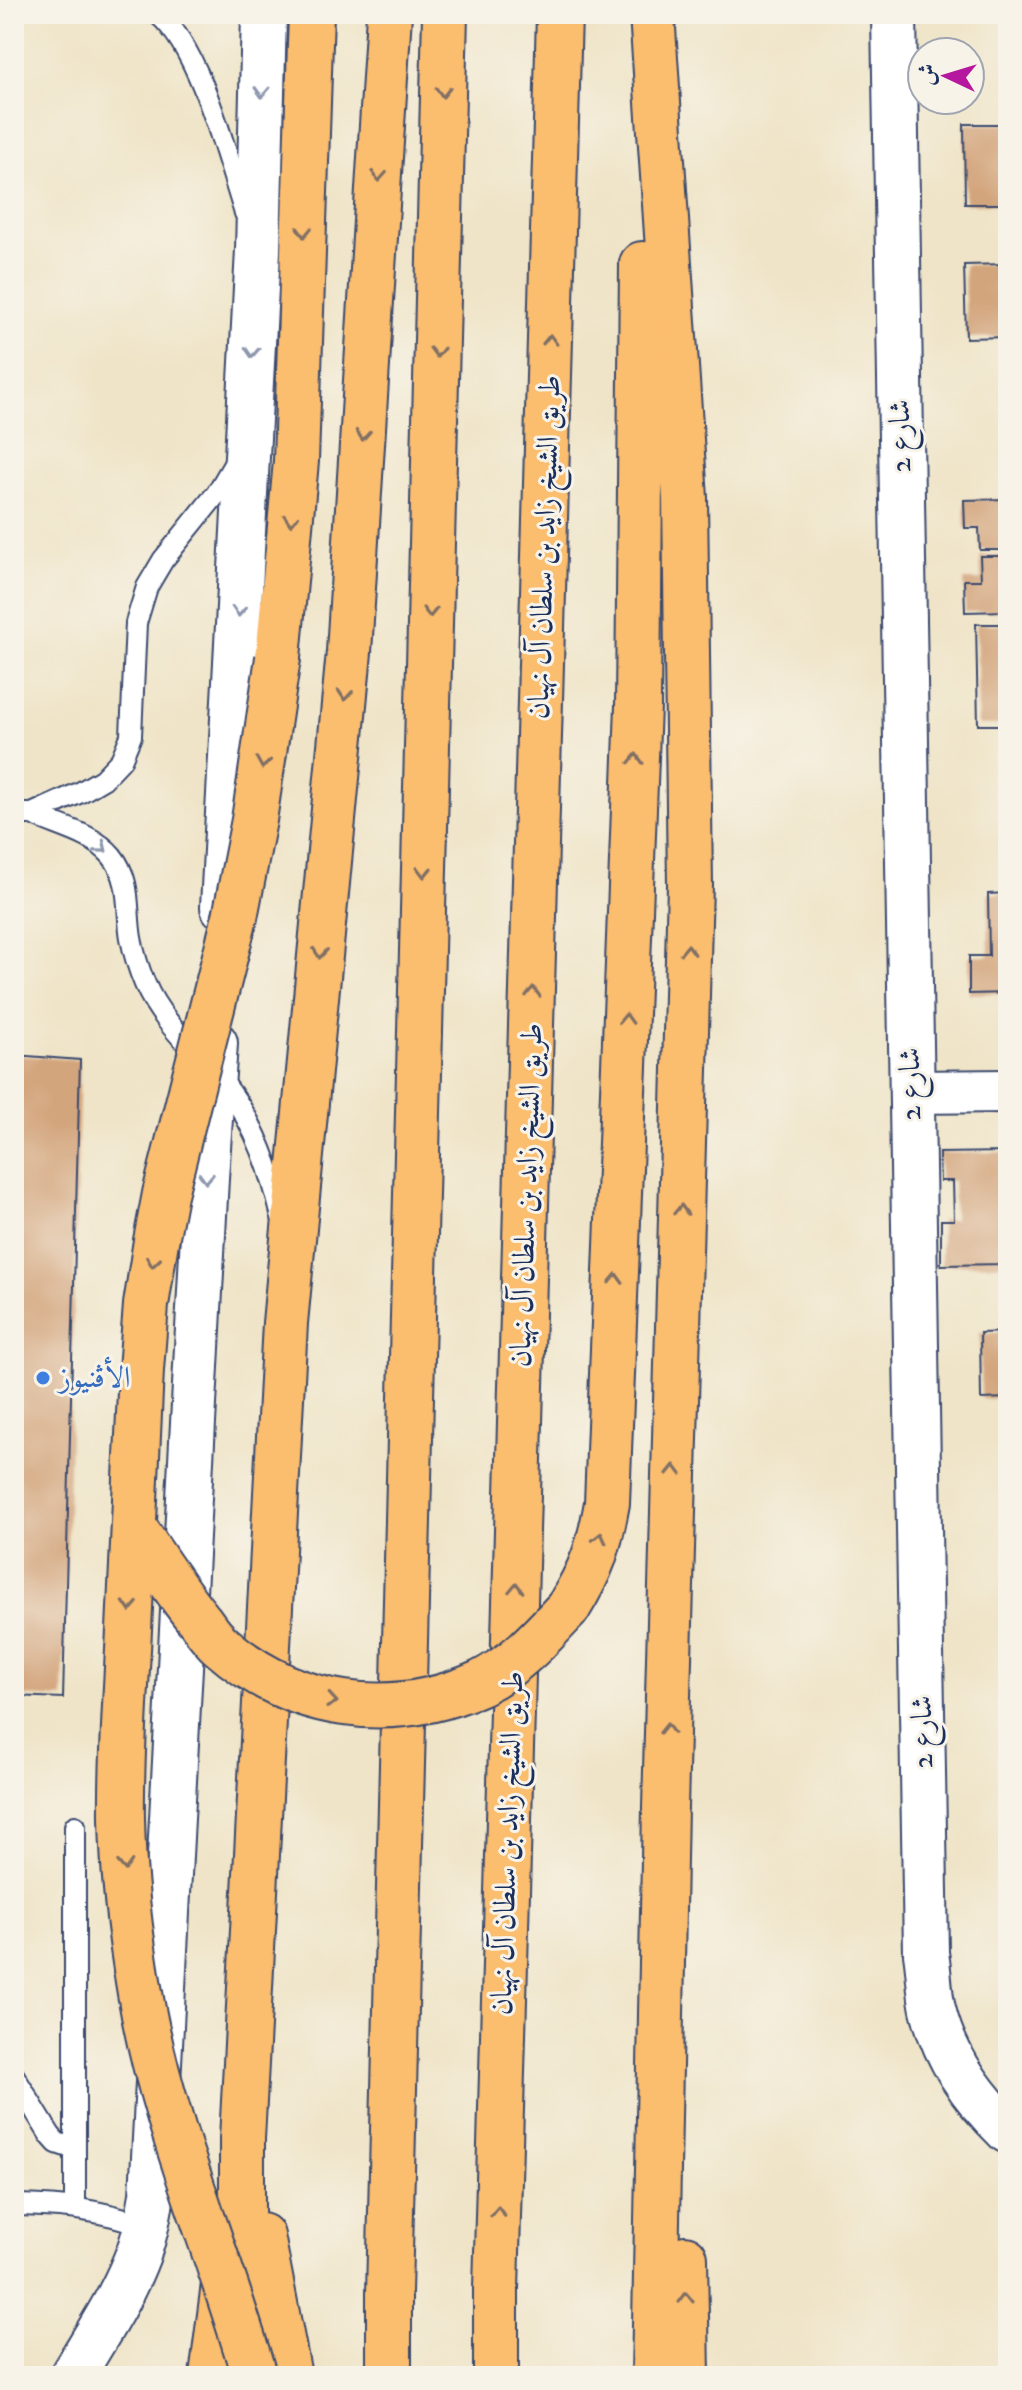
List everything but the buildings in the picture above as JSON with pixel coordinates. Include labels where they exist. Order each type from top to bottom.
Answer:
[{"type":"highway","points":[[254,2376],[239,2322],[174,2133],[140,1996],[130,1927],[122,1820],[122,1767],[146,1305],[165,1194],[235,917],[254,820],[278,658],[296,461],[311,14]]},
{"type":"highway","points":[[242,2376],[242,2139],[284,1339],[349,652],[389,14]]},
{"type":"highway","points":[[389,2376],[445,14]]},
{"type":"highway","name":"طريق الشيخ زايد بن سلطان آل نهيان","points":[[496,2376],[559,14]]},
{"type":"highway","points":[[134,1527],[182,1600],[218,1644],[264,1677],[316,1699],[373,1707],[429,1701],[483,1682],[530,1649],[568,1608],[588,1576],[600,1544],[607,1503],[639,691],[643,14]]},
{"type":"highway","points":[[652,14],[685,498],[690,885],[665,1807],[654,2376]]},
{"type":"highway","points":[[665,1807],[685,2223],[687,2376]]},
{"type":"highway","points":[[212,2376],[242,2139]]},
{"type":"highway","points":[[242,2139],[289,2376]]},
{"type":"street","points":[[72,2376],[136,2260],[152,2195],[258,250],[264,14]]},
{"type":"street","name":"شارع 2","points":[[894,14],[926,1953],[933,2009],[948,2053],[973,2091],[1008,2131]]},
{"type":"street","points":[[911,1092],[1008,1091]]},
{"type":"lane","points":[[158,14],[169,23],[186,50],[205,90],[258,250]]},
{"type":"lane","points":[[23,814],[81,792],[103,779],[121,760],[131,736],[136,623],[147,587],[163,560],[217,493],[248,442]]},
{"type":"lane","points":[[23,814],[82,834],[98,843],[112,856],[122,872],[128,890],[131,936],[146,987],[175,1031],[213,1072],[243,1112],[257,1137],[268,1163],[291,1253]]},
{"type":"lane","points":[[75,1826],[75,2207]]},
{"type":"lane","points":[[14,2076],[50,2135],[57,2143],[75,2149]]},
{"type":"lane","points":[[14,2205],[75,2207],[146,2226]]},
{"type":"place","name":"الأڤنيوز","points":[[43,1378]]}]
